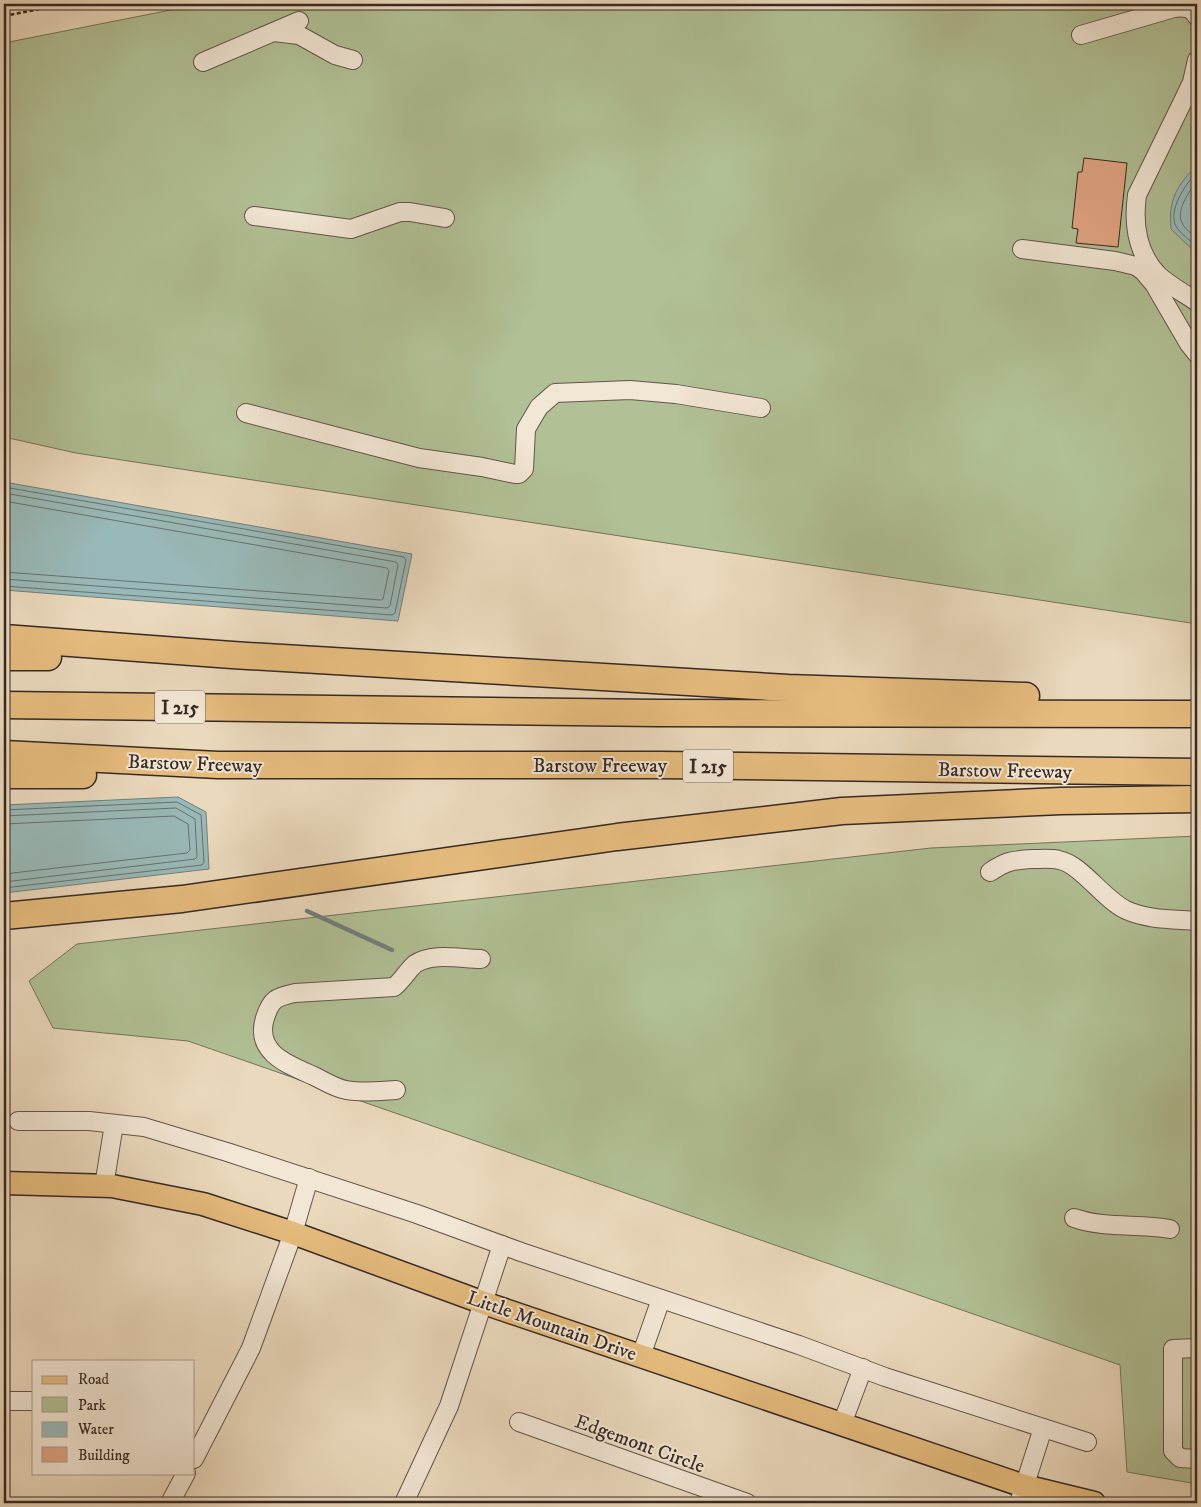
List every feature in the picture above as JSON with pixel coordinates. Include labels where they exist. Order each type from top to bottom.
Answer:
[{"type":"highway","points":[[4,638],[232,656],[788,688],[1098,699],[1133,714]]},
{"type":"highway","points":[[4,657],[120,658],[232,656]]},
{"type":"highway","name":"I 215","points":[[4,705],[668,713],[1197,714]]},
{"type":"highway","name":"Barstow Freeway","points":[[4,754],[218,765],[661,765],[1197,772]]},
{"type":"highway","points":[[4,775],[90,774],[218,765]]},
{"type":"highway","points":[[4,916],[182,899],[617,837],[842,811],[1061,801],[1197,799]]},
{"type":"main road","name":"Little Mountain Drive","points":[[4,1183],[104,1186],[203,1204],[293,1233],[484,1303],[842,1424],[1022,1494],[1094,1503]]},
{"type":"street","points":[[1081,35],[1174,8],[1183,7],[1191,9],[1197,17]]},
{"type":"street","points":[[203,62],[299,21]]},
{"type":"street","points":[[274,32],[299,35],[335,55],[353,60]]},
{"type":"street","points":[[1197,60],[1192,82],[1137,195],[1135,209],[1137,238],[1140,248],[1158,274],[1197,302]]},
{"type":"street","points":[[254,216],[351,229],[400,212],[445,218]]},
{"type":"street","points":[[1122,262],[1137,238]]},
{"type":"street","points":[[1022,249],[1122,262],[1136,266],[1149,277],[1197,354]]},
{"type":"street","points":[[246,413],[419,458],[515,474],[521,472],[524,468],[526,429],[539,407],[555,393],[630,390],[676,394],[761,408]]},
{"type":"street","points":[[990,872],[1004,862],[1018,860],[1061,860],[1077,868],[1124,909],[1138,915],[1153,918],[1197,921]]},
{"type":"street","points":[[396,1090],[366,1092],[343,1089],[277,1059],[269,1049],[262,1027],[271,1004],[279,997],[295,994],[394,987],[414,966],[426,959],[443,957],[481,959]]},
{"type":"street","points":[[18,1121],[89,1121],[144,1127],[309,1178],[417,1214],[502,1245],[1086,1442]]},
{"type":"street","points":[[104,1186],[114,1124]]},
{"type":"street","points":[[195,1454],[198,1440],[251,1348],[293,1233],[309,1178]]},
{"type":"street","points":[[1074,1218],[1101,1225],[1151,1226],[1170,1229]]},
{"type":"street","points":[[404,1503],[449,1406],[502,1245]]},
{"type":"street","points":[[641,1356],[661,1299]]},
{"type":"street","points":[[1197,1348],[1173,1349],[1173,1450],[1180,1458],[1197,1459]]},
{"type":"street","points":[[842,1424],[863,1368]]},
{"type":"street","points":[[4,1401],[32,1401]]},
{"type":"street","name":"Edgemont Circle","points":[[519,1422],[725,1500],[747,1503]]},
{"type":"street","points":[[1022,1494],[1043,1428]]},
{"type":"street","points":[[170,1503],[185,1474]]},
{"type":"path","points":[[4,16],[65,4]]},
{"type":"green space","points":[[201,4],[1197,4],[1197,624],[76,453],[4,437],[4,43]]},
{"type":"green space","points":[[1197,836],[1197,1484],[1127,1472],[1120,1365],[188,1041],[53,1028],[29,981],[77,944],[931,848]]},
{"type":"water","points":[[1197,165],[1197,254],[1171,229],[1170,219],[1173,201],[1179,186]]},
{"type":"water","points":[[4,482],[412,554],[398,621],[4,590]]},
{"type":"water","points":[[178,797],[206,812],[209,869],[4,893],[4,805]]},
{"type":"building","points":[[1084,158],[1127,163],[1118,247],[1076,243],[1078,229],[1072,228],[1078,172],[1082,172]]},
{"type":"waterway","points":[[307,911],[392,950]]},
{"type":"railway","points":[[4,7],[19,4]]}]
